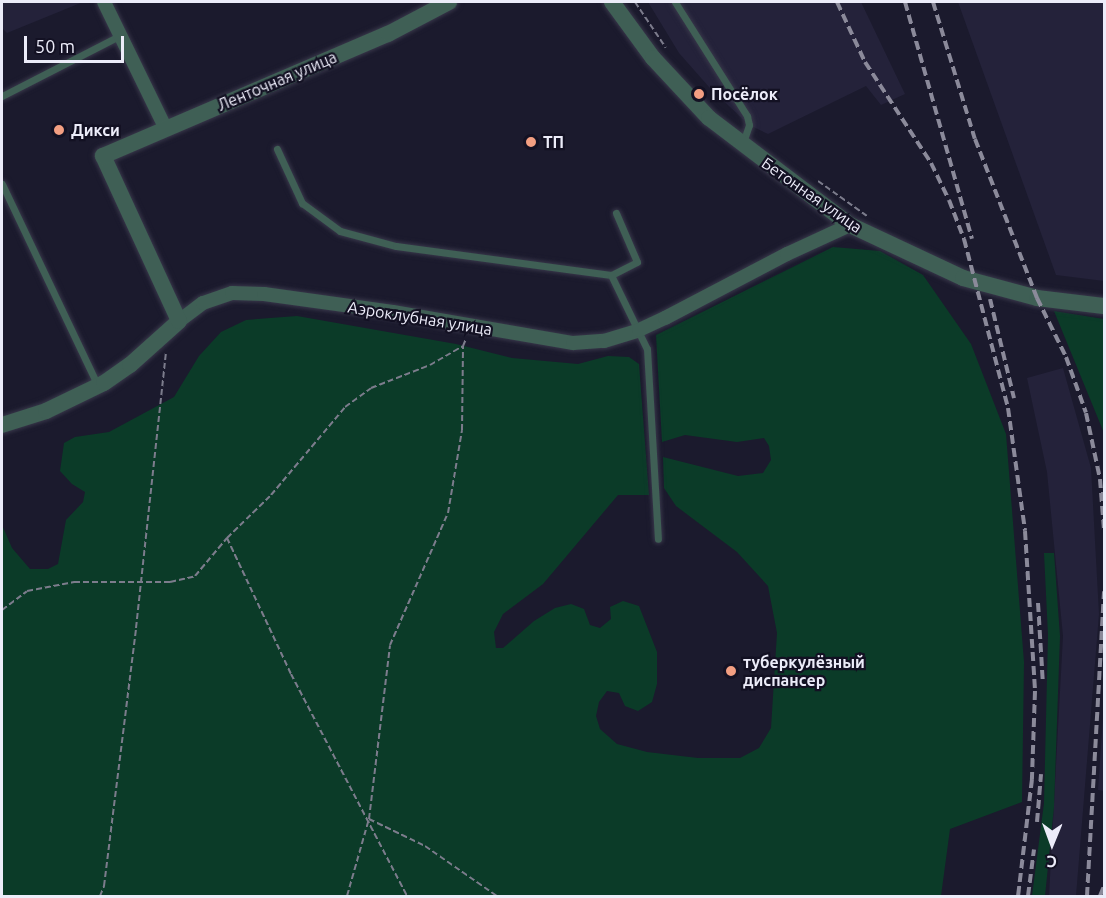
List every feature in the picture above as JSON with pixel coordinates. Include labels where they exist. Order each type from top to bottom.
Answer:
[{"type":"street","points":[[104,2],[166,129]]},
{"type":"street","name":"Ленточная улица","points":[[174,325],[103,156],[388,34],[449,2]]},
{"type":"street","name":"Бетонная улица","points":[[612,2],[628,27],[681,90],[709,118],[850,225],[963,278],[1037,298],[1104,306]]},
{"type":"street","name":"Аэроклубная улица","points":[[2,425],[45,411],[98,386],[118,374],[174,325],[204,303],[232,293],[264,294],[393,312],[573,343],[604,341],[639,330],[787,254],[850,225]]},
{"type":"lane","points":[[675,2],[747,116],[748,133],[742,144]]},
{"type":"lane","points":[[2,96],[121,35]]},
{"type":"lane","points":[[276,149],[302,203],[340,231],[396,246],[611,275],[637,262],[616,213]]},
{"type":"lane","points":[[2,184],[98,386]]},
{"type":"lane","points":[[611,275],[647,349],[658,539]]},
{"type":"path","points":[[635,2],[669,53]]},
{"type":"path","points":[[812,176],[876,222]]},
{"type":"path","points":[[100,897],[104,886],[174,325]]},
{"type":"path","points":[[347,897],[369,819],[390,645],[448,513],[462,430],[463,346],[473,326]]},
{"type":"path","points":[[2,610],[27,591],[74,582],[170,582],[195,576],[227,538],[271,495],[345,407],[371,388],[430,364],[463,346]]},
{"type":"path","points":[[227,538],[291,674],[369,819],[407,897]]},
{"type":"path","points":[[369,819],[425,846],[497,897]]},
{"type":"shaded area","points":[[2,2],[83,2],[7,33],[2,28]]},
{"type":"shaded area","points":[[648,2],[861,2],[905,94],[881,105],[866,86],[768,134],[749,125],[709,87],[679,53]]},
{"type":"shaded area","points":[[958,2],[1104,2],[1104,281],[1056,275]]},
{"type":"shaded area","points":[[1063,368],[1091,468],[1099,614],[1076,896],[1049,896],[1063,636],[1047,472],[1027,378]]},
{"type":"shaded area","points":[[1104,702],[1104,791],[1098,790]]},
{"type":"green space","points":[[833,247],[880,251],[923,275],[971,344],[1006,434],[1024,662],[1022,802],[950,829],[941,896],[2,896],[2,525],[12,548],[30,569],[48,569],[58,564],[66,520],[83,502],[85,492],[72,484],[60,471],[64,443],[75,437],[109,432],[174,397],[199,356],[221,332],[246,320],[297,316],[456,344],[512,358],[578,364],[608,356],[629,357],[639,364],[649,495],[618,495],[543,584],[503,614],[494,632],[496,648],[503,648],[534,621],[555,608],[571,604],[584,609],[590,625],[600,628],[611,619],[610,607],[623,601],[639,606],[657,652],[657,684],[652,702],[638,711],[625,706],[619,693],[607,691],[599,702],[596,716],[600,729],[617,744],[647,752],[698,758],[740,758],[759,748],[771,728],[777,633],[768,586],[737,552],[676,506],[664,488],[663,457],[738,476],[763,473],[771,460],[769,446],[764,438],[737,442],[685,435],[662,442],[656,335]]},
{"type":"green space","points":[[1054,311],[1104,319],[1104,433]]},
{"type":"green space","points":[[1044,553],[1054,553],[1060,636],[1054,807],[1045,896],[1032,896],[1044,803],[1048,635]]},
{"type":"railway","points":[[837,2],[865,62],[931,163],[949,200],[964,239],[1008,408],[1025,531],[1035,691],[1032,779],[1018,896]]},
{"type":"railway","points":[[905,2],[972,239]]},
{"type":"railway","points":[[933,2],[975,139],[1037,298],[1066,357],[1086,413],[1100,479],[1104,530]]},
{"type":"railway","points":[[990,299],[1014,398]]},
{"type":"railway","points":[[1087,896],[1104,591]]},
{"type":"railway","points":[[1038,603],[1043,684]]},
{"type":"railway","points":[[1037,822],[1041,774]]},
{"type":"railway","points":[[1028,896],[1034,849]]},
{"type":"railway","points":[[1100,896],[1104,886]]},
{"type":"place","name":"Посёлок","points":[[699,94]]},
{"type":"place","name":"Дикси","points":[[59,130]]},
{"type":"place","name":"ТП","points":[[531,142]]},
{"type":"place","name":"туберкулёзный диспансер","points":[[731,671]]}]
